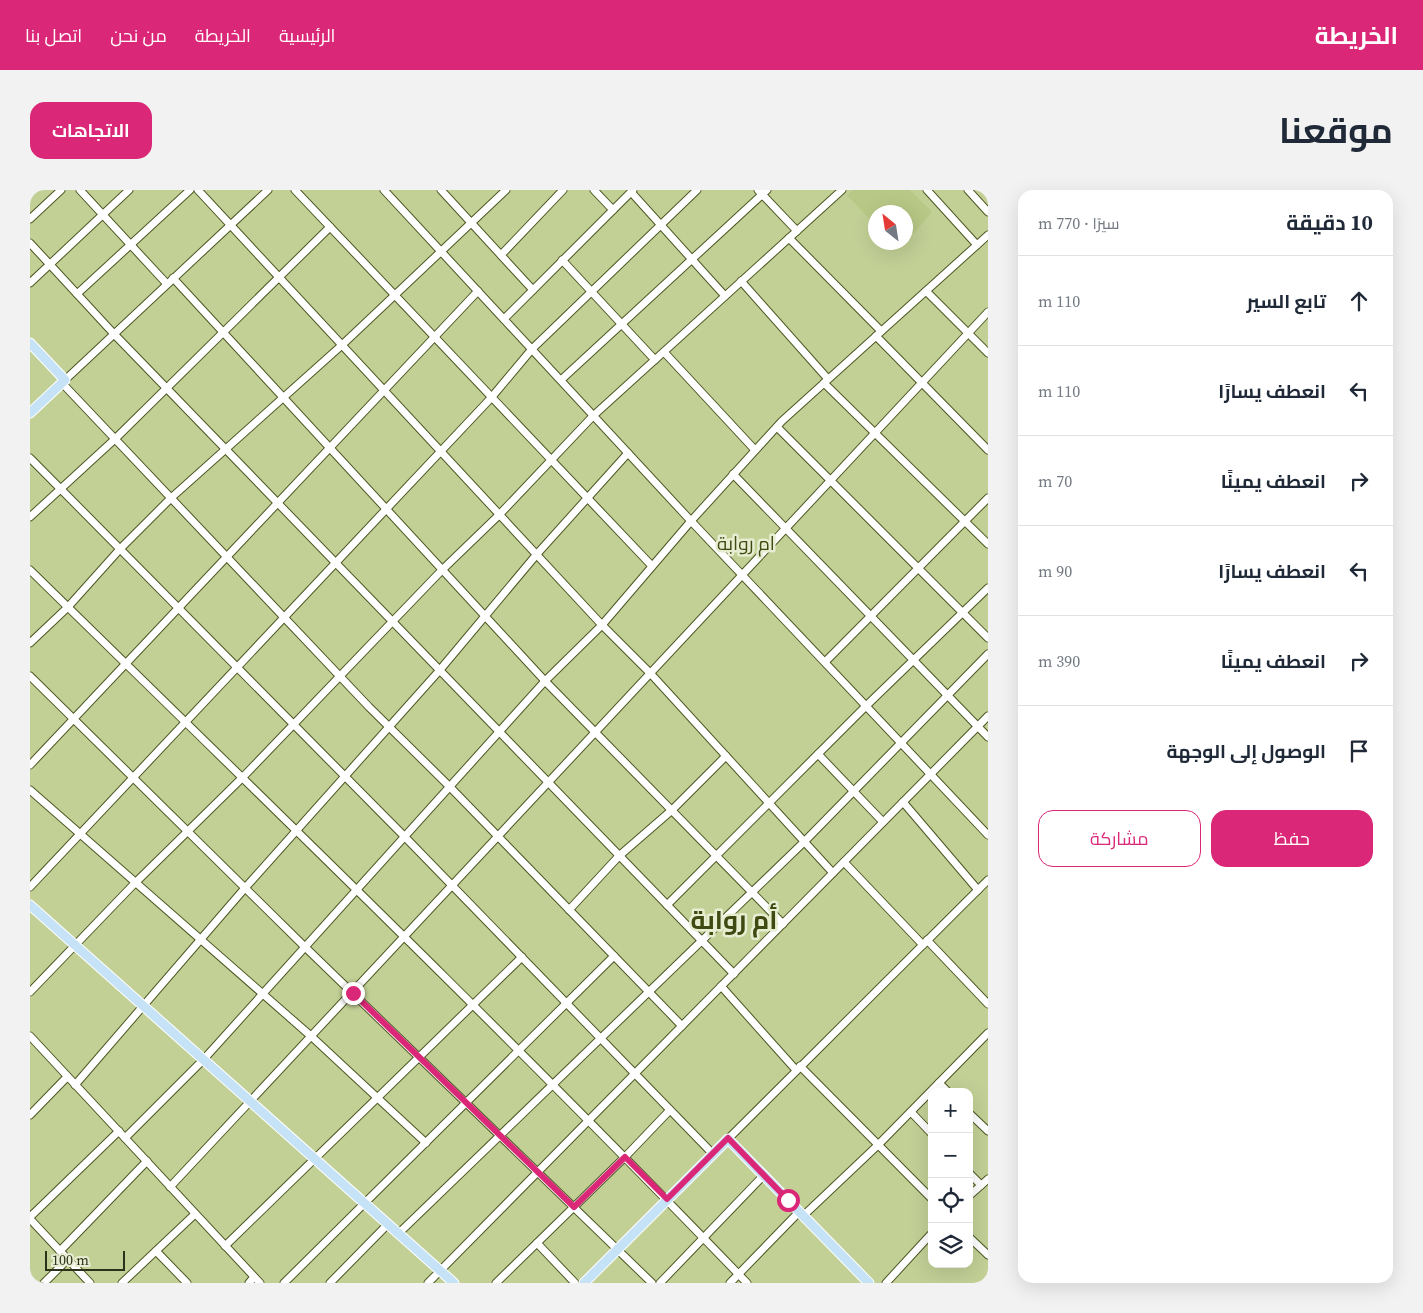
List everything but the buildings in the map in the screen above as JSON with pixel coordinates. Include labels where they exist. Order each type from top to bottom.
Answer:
[{"type":"main road","points":[[30,343],[64,382],[30,414]]},
{"type":"main road","points":[[30,905],[454,1283]]},
{"type":"main road","points":[[584,1283],[728,1138],[869,1283]]},
{"type":"street","points":[[30,219],[60,190]]},
{"type":"street","points":[[80,190],[132,245],[224,333],[545,681],[783,924]]},
{"type":"street","points":[[30,283],[129,190]]},
{"type":"street","points":[[77,294],[190,190]]},
{"type":"street","points":[[198,190],[602,625],[651,674],[833,873]]},
{"type":"street","points":[[268,190],[64,382],[115,439],[340,676],[682,1026]]},
{"type":"street","points":[[295,190],[550,461],[652,566]]},
{"type":"street","points":[[384,190],[691,521],[988,835]]},
{"type":"street","points":[[441,190],[533,290]]},
{"type":"street","points":[[30,643],[68,607],[120,548],[171,498],[342,346],[506,190]]},
{"type":"street","points":[[501,255],[563,190]]},
{"type":"street","points":[[594,190],[613,210]]},
{"type":"street","points":[[30,887],[441,452],[491,398],[532,349],[697,190]]},
{"type":"street","points":[[30,992],[242,778],[442,570],[500,515],[594,416],[842,190]]},
{"type":"street","points":[[927,190],[977,245]]},
{"type":"street","points":[[968,190],[988,212]]},
{"type":"street","points":[[504,319],[632,191],[660,225],[725,296]]},
{"type":"street","points":[[560,380],[623,325],[762,191],[796,231]]},
{"type":"street","points":[[30,517],[115,439],[224,333],[278,276],[330,227]]},
{"type":"street","points":[[125,1138],[204,1059],[498,732],[545,681],[602,625],[755,450],[826,381],[988,235]]},
{"type":"street","points":[[789,238],[922,383],[988,450]]},
{"type":"street","points":[[30,243],[166,389],[734,974]]},
{"type":"street","points":[[562,260],[655,360]]},
{"type":"street","points":[[741,282],[826,381],[875,434],[988,544]]},
{"type":"street","points":[[30,765],[478,291]]},
{"type":"street","points":[[926,291],[988,353]]},
{"type":"street","points":[[170,1187],[988,312]]},
{"type":"street","points":[[664,352],[755,450]]},
{"type":"street","points":[[777,427],[988,638]]},
{"type":"street","points":[[74,1085],[245,888],[439,671],[536,554],[628,453]]},
{"type":"street","points":[[30,458],[404,836],[712,1153]]},
{"type":"street","points":[[733,474],[988,736]]},
{"type":"street","points":[[825,662],[917,567],[988,498]]},
{"type":"street","points":[[30,570],[356,889],[667,1199],[747,1283]]},
{"type":"street","points":[[667,905],[866,706],[988,588]]},
{"type":"street","points":[[399,1233],[804,842],[988,654]]},
{"type":"street","points":[[30,676],[245,888],[652,1283]]},
{"type":"street","points":[[428,1283],[988,716]]},
{"type":"street","points":[[818,754],[883,822]]},
{"type":"street","points":[[569,910],[619,856],[672,810],[726,756]]},
{"type":"street","points":[[30,790],[312,1037],[376,1098],[426,1142]]},
{"type":"street","points":[[903,802],[978,890]]},
{"type":"street","points":[[844,862],[988,1004]]},
{"type":"street","points":[[728,1138],[988,880]]},
{"type":"street","points":[[284,1283],[366,1204],[614,956]]},
{"type":"street","points":[[225,1246],[522,957]]},
{"type":"street","points":[[721,986],[798,1068],[928,1195]]},
{"type":"street","points":[[730,1283],[801,1214],[878,1145],[988,1033]]},
{"type":"street","points":[[30,1036],[225,1246],[254,1281]]},
{"type":"street","points":[[30,1115],[68,1077]]},
{"type":"street","points":[[939,1083],[944,1088]]},
{"type":"street","points":[[496,1283],[625,1157],[670,1110]]},
{"type":"street","points":[[911,1112],[931,1133]]},
{"type":"street","points":[[973,1116],[988,1131]]},
{"type":"street","points":[[90,1283],[30,1218],[119,1131]]},
{"type":"street","points":[[60,1251],[146,1161]]},
{"type":"street","points":[[660,1283],[764,1175]]},
{"type":"street","points":[[973,1177],[981,1185]]},
{"type":"street","points":[[973,1192],[988,1179]]},
{"type":"street","points":[[122,1283],[195,1214]]},
{"type":"street","points":[[330,1283],[388,1224]]},
{"type":"street","points":[[886,1283],[928,1237]]},
{"type":"street","points":[[973,1240],[988,1255]]},
{"type":"street","points":[[537,1243],[575,1283]]},
{"type":"street","points":[[156,1250],[187,1283]]},
{"type":"street","points":[[44,1283],[68,1260]]},
{"type":"shaded area","points":[[853,190],[910,190],[932,212],[913,234],[913,205],[868,205],[868,218],[847,195]]},
{"type":"district","name":"ام روابة","points":[[746,543]]},
{"type":"district","name":"أم روابة","points":[[734,920]]},
{"type":"route","points":[[353,993],[574,1207],[625,1157],[667,1199],[728,1138],[788,1200]]}]
